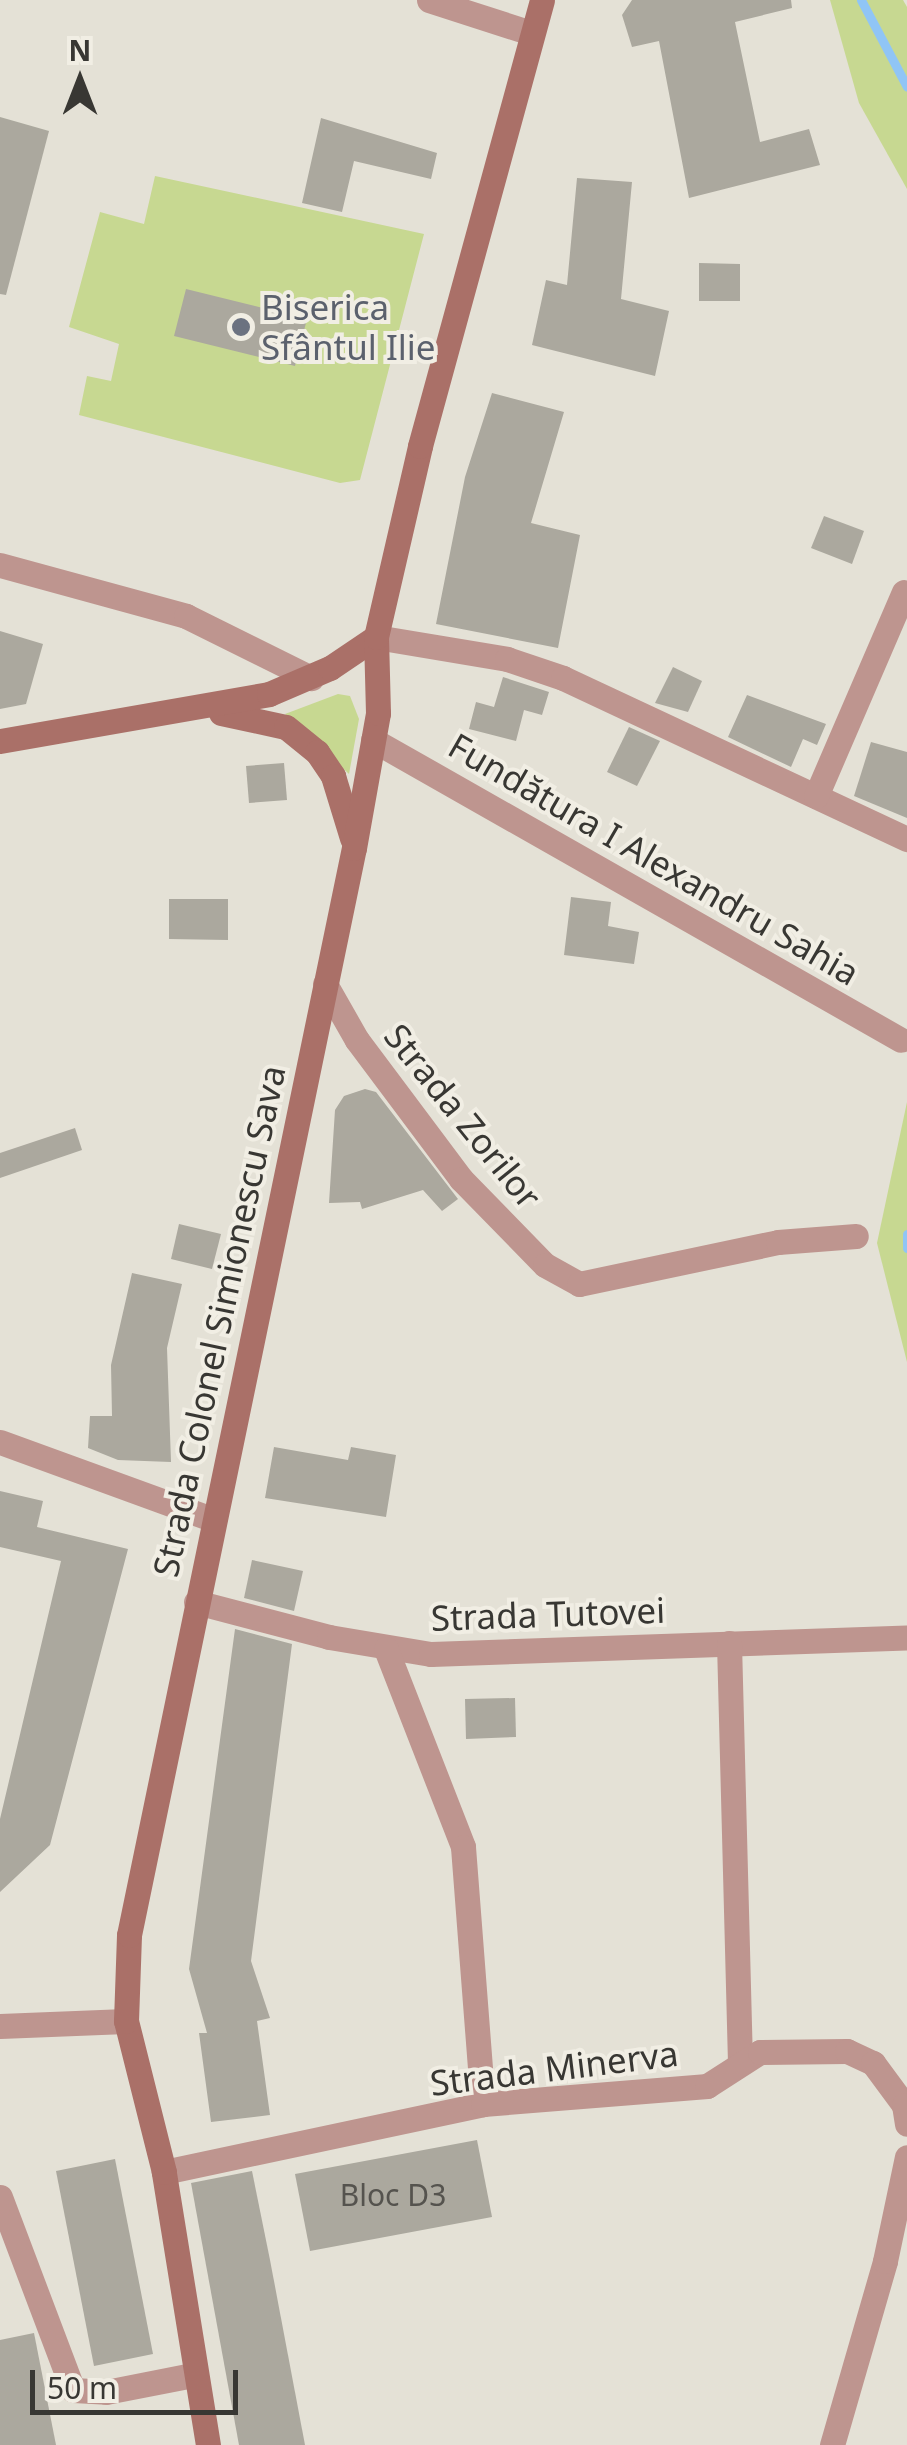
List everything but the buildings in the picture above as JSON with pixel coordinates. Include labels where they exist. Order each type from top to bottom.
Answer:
[{"type":"main road","name":"Strada Colonel Simionescu Sava","points":[[208,2445],[193,2375],[164,2172],[126,2021],[129,1935],[212,1519],[354,848],[381,679],[376,636],[542,0]]},
{"type":"main road","points":[[0,741],[204,711],[310,678],[376,636]]},
{"type":"main road","points":[[204,711],[286,727],[317,752],[333,776],[354,848]]},
{"type":"street","points":[[430,0],[531,33]]},
{"type":"street","points":[[0,565],[186,616],[310,678]]},
{"type":"street","points":[[816,796],[904,592]]},
{"type":"street","points":[[376,636],[507,659],[563,678],[907,839]]},
{"type":"street","name":"Fundătura I Alexandru Sahia","points":[[373,740],[901,1040]]},
{"type":"street","name":"Strada Zorilor","points":[[325,984],[357,1040],[461,1179],[545,1265],[579,1284],[778,1242],[856,1236]]},
{"type":"street","points":[[0,1442],[212,1519]]},
{"type":"street","name":"Strada Tutovei","points":[[196,1602],[386,1650],[432,1654],[907,1637]]},
{"type":"street","points":[[730,1644],[740,2062]]},
{"type":"street","points":[[386,1650],[463,1847],[483,2104]]},
{"type":"street","points":[[0,2026],[126,2021]]},
{"type":"street","name":"Strada Minerva","points":[[164,2172],[483,2104],[707,2086],[760,2052],[847,2052],[873,2062],[890,2081],[907,2124]]},
{"type":"street","points":[[832,2445],[880,2279],[907,2157]]},
{"type":"street","points":[[0,2197],[73,2390],[106,2392],[193,2375]]},
{"type":"green space","points":[[830,0],[903,0],[907,7],[907,189],[859,103]]},
{"type":"green space","points":[[155,176],[424,234],[360,480],[340,483],[79,415],[87,376],[111,381],[119,344],[69,327],[100,212],[144,224]]},
{"type":"green space","points":[[338,694],[350,696],[359,719],[349,774],[285,714]]},
{"type":"green space","points":[[907,1102],[907,1362],[877,1243]]},
{"type":"waterway","points":[[861,0],[907,87]]},
{"type":"waterway","points":[[907,1234],[907,1248]]},
{"type":"place","name":"Biserica Sfântul Ilie","points":[[241,327]]}]
